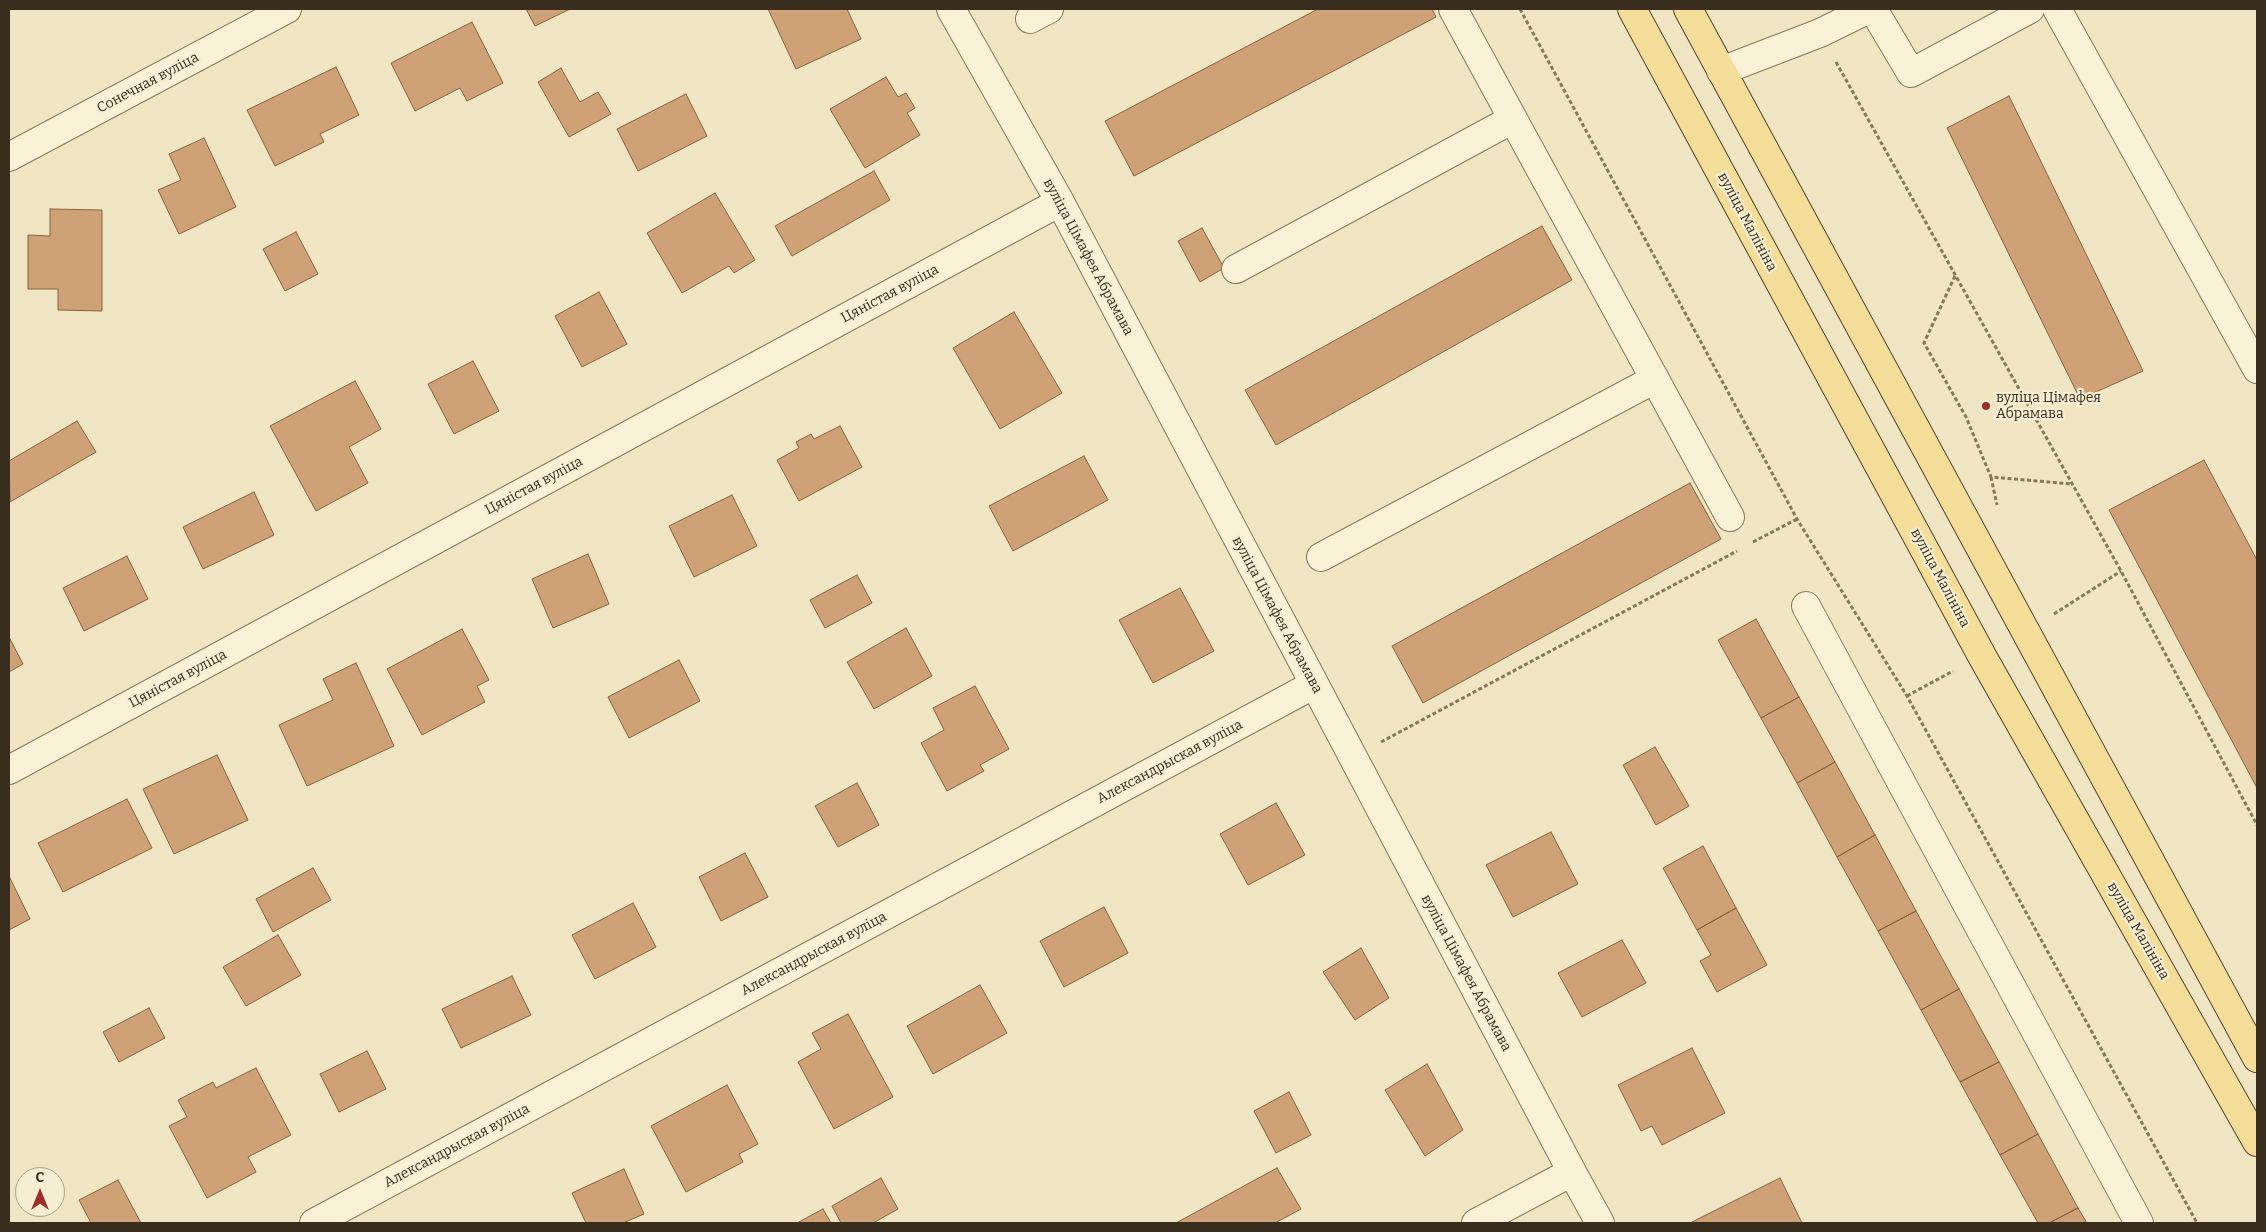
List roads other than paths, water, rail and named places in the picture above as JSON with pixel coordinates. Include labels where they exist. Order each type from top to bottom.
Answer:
[{"type":"main road","name":"вуліца Малініна","points":[[1632,9],[1982,656],[2257,1142]]},
{"type":"main road","points":[[1688,9],[2257,1058]]},
{"type":"street","name":"Сонечная вуліца","points":[[9,157],[287,9]]},
{"type":"street","name":"вуліца Цімафея Абрамава","points":[[951,9],[1060,202],[1313,685],[1600,1223]]},
{"type":"street","points":[[1453,9],[1730,517]]},
{"type":"street","points":[[1722,71],[1820,33],[1869,9]]},
{"type":"street","points":[[1873,9],[1911,73],[2030,9]]},
{"type":"street","points":[[2057,9],[2257,369]]},
{"type":"street","points":[[1236,270],[1512,119]]},
{"type":"street","name":"Цяністая вуліца","points":[[9,770],[1060,202]]},
{"type":"street","points":[[1321,557],[1654,378]]},
{"type":"street","points":[[1806,606],[2139,1223]]},
{"type":"street","name":"Александрыская вуліца","points":[[314,1223],[1313,685]]},
{"type":"street","points":[[1476,1223],[1572,1172]]},
{"type":"place","name":"вуліца Цімафея Абрамава","points":[[1986,406]]}]
